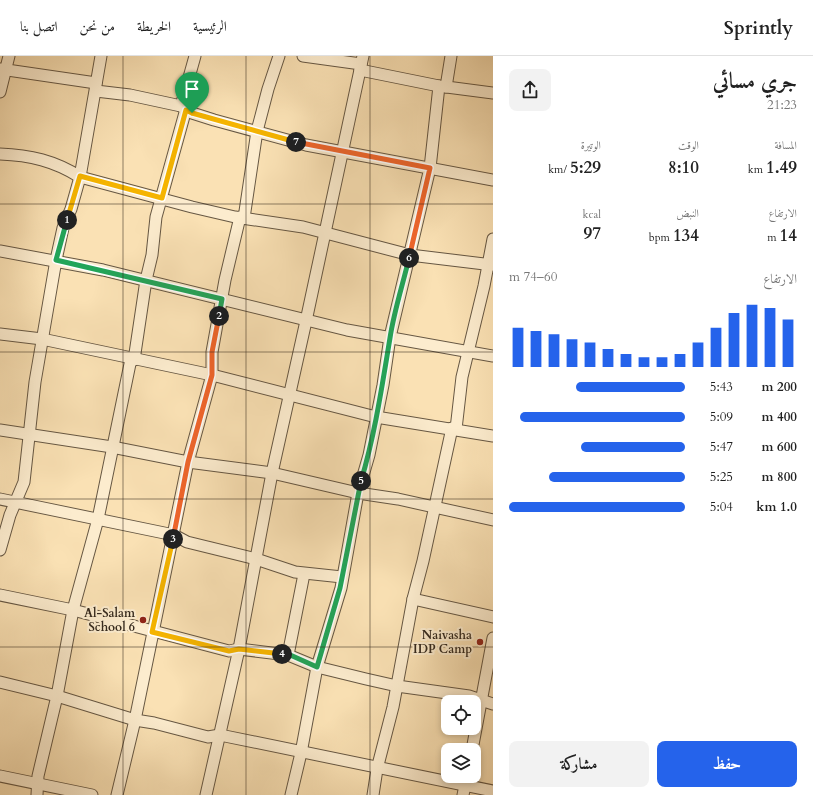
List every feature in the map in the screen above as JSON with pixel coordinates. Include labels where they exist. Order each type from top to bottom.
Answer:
[{"type":"street","points":[[0,92],[3,69],[9,56]]},
{"type":"street","points":[[0,550],[10,515],[24,482],[35,382],[56,260],[63,228],[71,209],[80,176],[101,56]]},
{"type":"street","points":[[38,790],[38,776],[57,696],[73,610],[98,519],[112,447],[133,359],[146,280],[152,255],[156,217],[184,108],[195,56]]},
{"type":"street","points":[[117,795],[135,720],[188,462],[212,375],[212,352],[222,299],[242,218],[257,131],[268,89],[279,56]]},
{"type":"street","points":[[303,56],[361,63],[442,86],[493,93]]},
{"type":"street","points":[[291,795],[301,753],[317,667],[340,588],[358,493],[369,455],[386,369],[390,336],[430,168],[442,86],[451,56]]},
{"type":"street","points":[[206,795],[239,649],[272,473],[361,63]]},
{"type":"street","points":[[3,69],[96,87],[184,108],[214,120],[306,145],[493,180]]},
{"type":"street","points":[[0,154],[25,155],[44,160],[66,168],[80,176],[242,218],[291,225],[410,254],[491,265]]},
{"type":"street","points":[[373,795],[377,769],[397,686],[413,599],[454,428],[462,377],[491,265],[493,239]]},
{"type":"street","points":[[0,251],[56,260],[146,280],[347,330],[390,336],[493,356]]},
{"type":"street","points":[[0,334],[42,339],[212,375],[376,416],[454,428],[493,436]]},
{"type":"street","points":[[0,430],[112,447],[188,462],[272,473],[358,493],[435,507],[493,520]]},
{"type":"street","points":[[0,499],[174,535],[187,542],[256,559],[304,574],[342,577]]},
{"type":"street","points":[[288,654],[304,574]]},
{"type":"street","points":[[0,595],[73,610],[229,651],[239,649],[288,654],[317,667],[397,686],[470,696],[493,704]]},
{"type":"street","points":[[413,599],[493,617]]},
{"type":"street","points":[[473,743],[493,638]]},
{"type":"street","points":[[0,682],[57,696],[135,720],[154,723],[208,737],[220,735],[377,769],[493,791]]},
{"type":"street","points":[[0,776],[38,790],[92,795]]},
{"type":"place","name":"Al-Salam School 6","points":[[143,620]]},
{"type":"place","name":"Naivasha IDP Camp","points":[[480,642]]},
{"type":"route","points":[[186,110],[192,113],[306,145],[430,168],[390,336],[383,385],[369,455],[358,493],[340,588],[317,667],[307,661],[288,654],[276,654],[239,649],[229,651],[152,632],[174,535],[188,462],[212,375],[212,352],[222,299],[56,260],[63,228],[71,209],[80,176],[162,198],[173,152],[186,110]]}]
